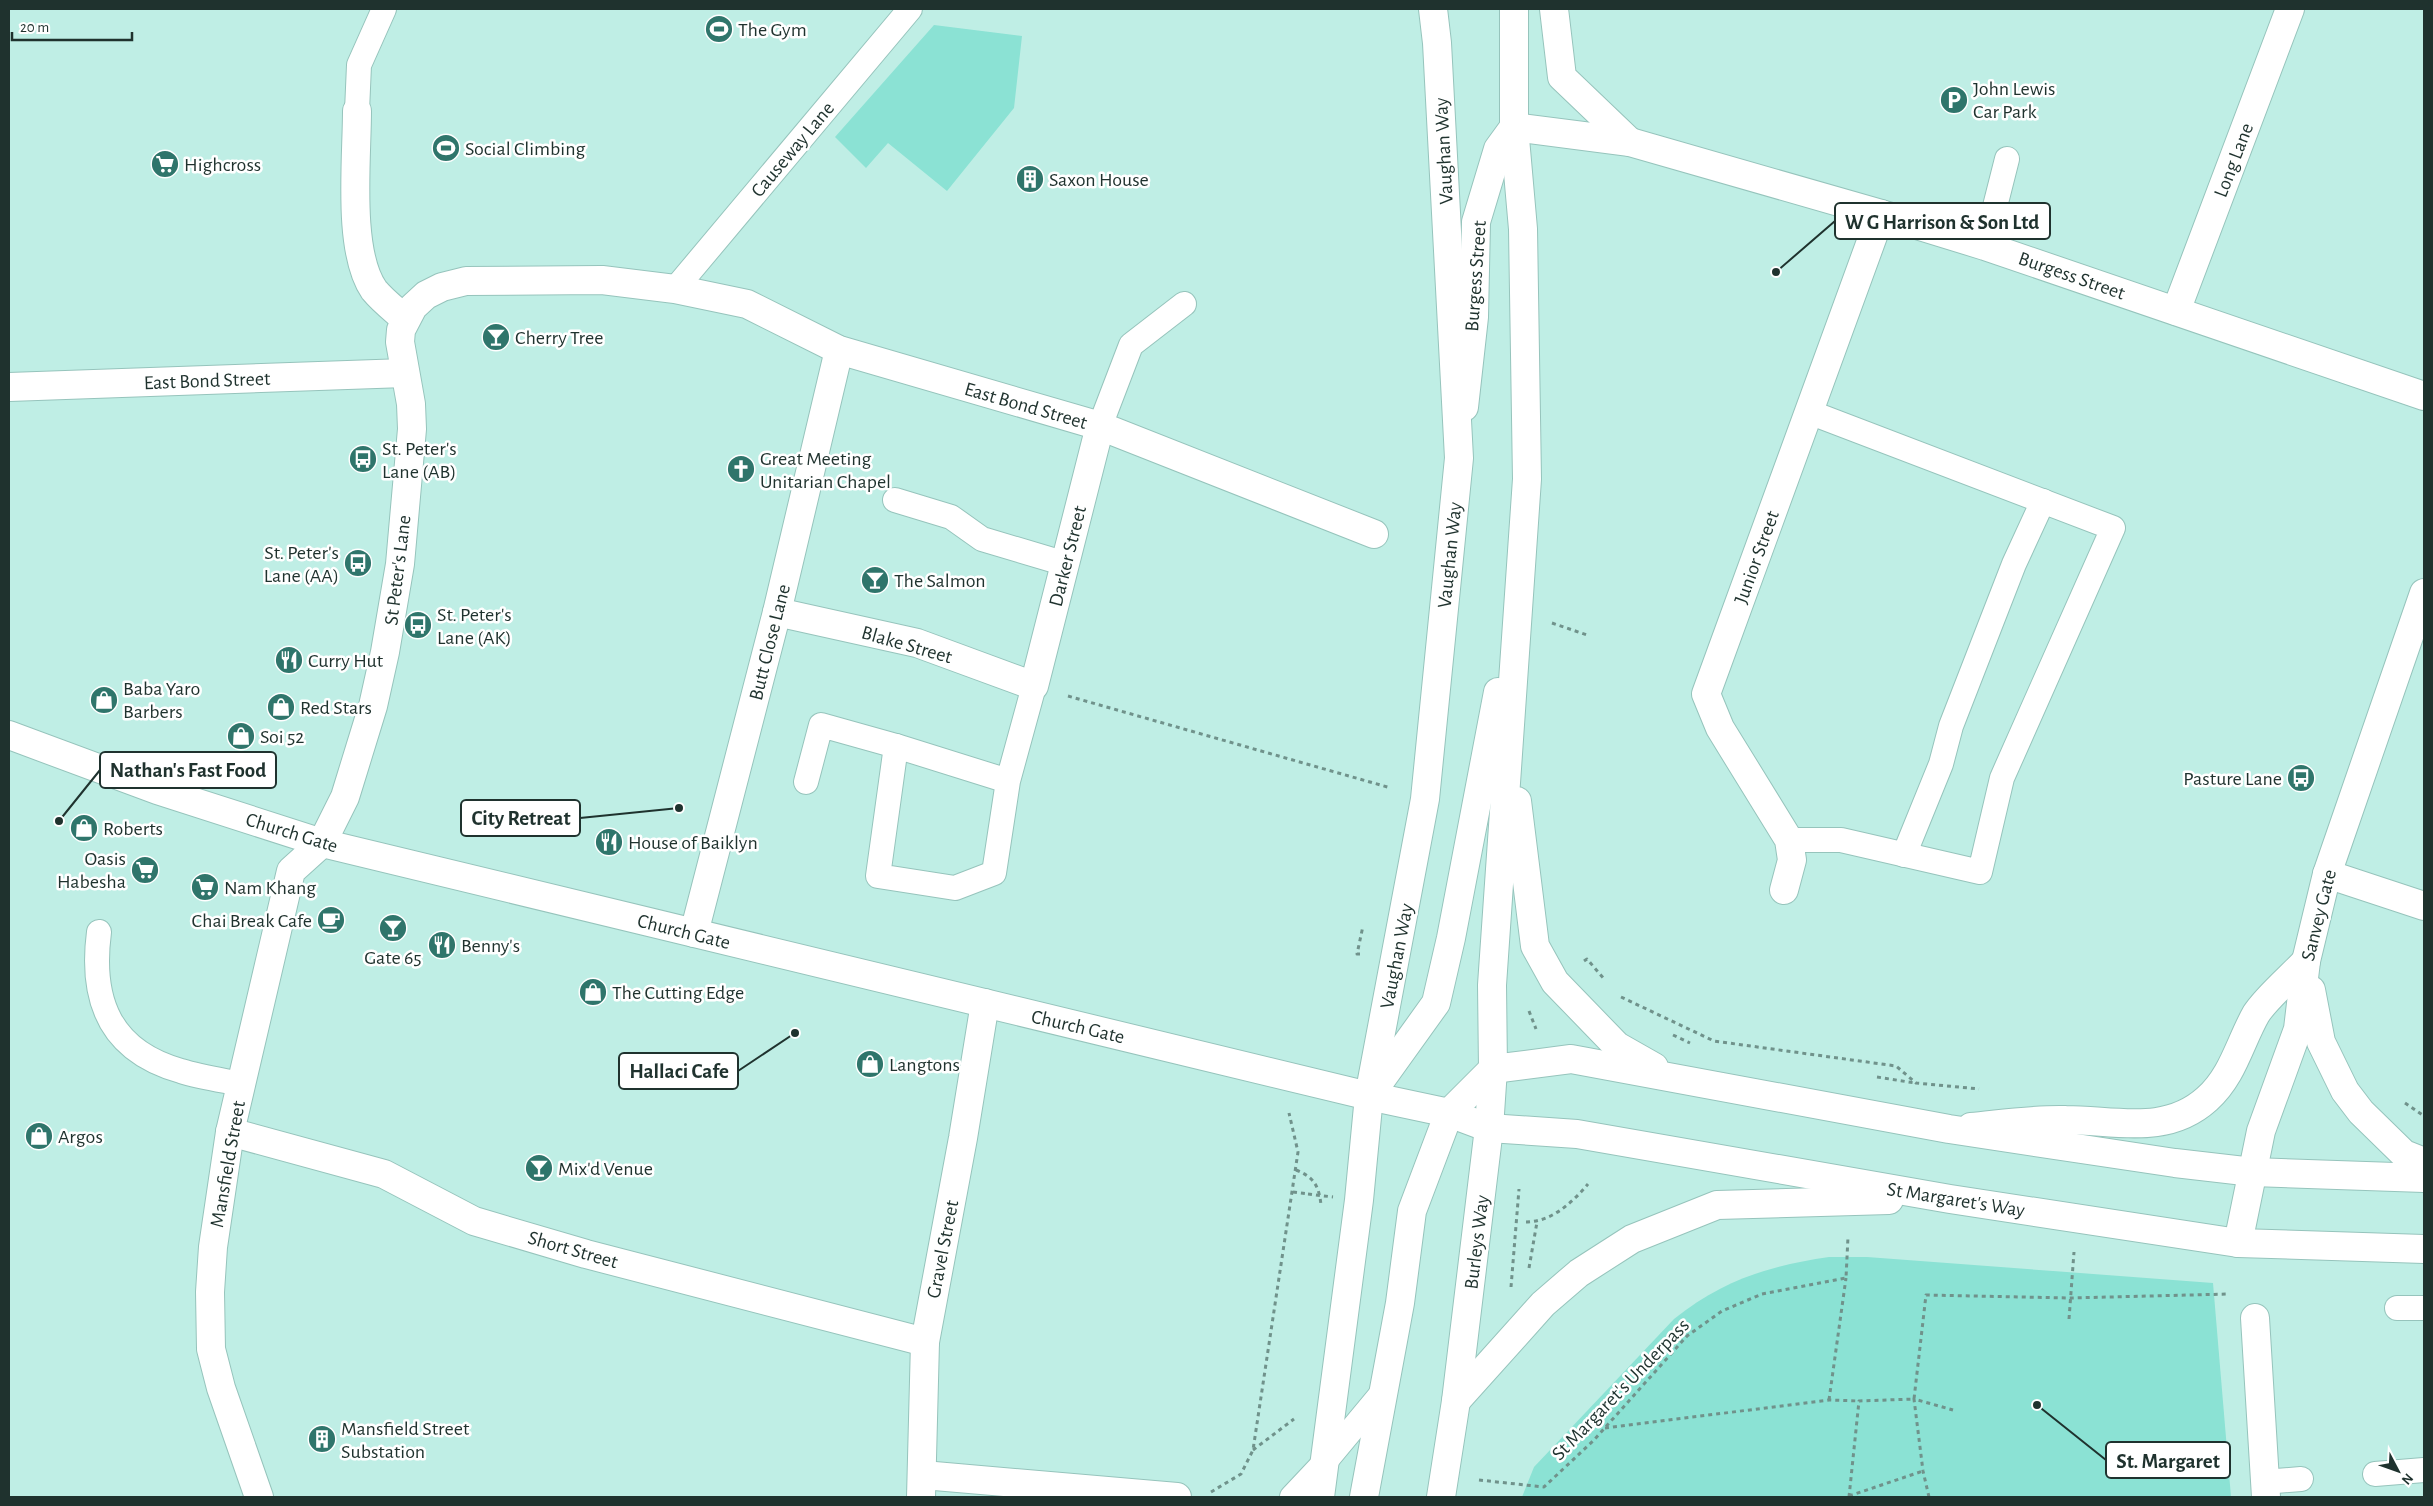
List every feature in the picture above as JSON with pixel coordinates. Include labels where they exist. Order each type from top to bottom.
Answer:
[{"type":"street","name":"Vaughan Way","points":[[1369,1096],[1425,799],[1459,458],[1438,43],[1433,9]]},
{"type":"street","points":[[1514,9],[1514,127],[1523,229],[1526,480],[1509,740],[1536,946],[1554,982],[1617,1046],[1675,1079]]},
{"type":"street","name":"Burgess Street","points":[[1554,9],[1562,77],[1630,142]]},
{"type":"street","name":"Long Lane","points":[[2176,310],[2290,9]]},
{"type":"street","points":[[357,111],[356,236],[360,258],[373,289],[405,319]]},
{"type":"street","name":"Burgess Street","points":[[1459,458],[1474,317],[1476,222],[1498,149],[1514,127],[1630,142],[1882,214],[2176,310],[2424,396]]},
{"type":"street","name":"Junior Street","points":[[1784,890],[1792,860],[1789,840],[1720,728],[1706,694],[1882,214]]},
{"type":"street","name":"St Peter's Lane","points":[[322,843],[345,797],[373,706],[400,564],[412,429],[400,342],[401,330],[405,319],[413,307],[426,295],[442,287],[466,280],[602,280],[675,289]]},
{"type":"street","name":"East Bond Street","points":[[675,289],[747,304],[839,350],[1100,426],[1374,534]]},
{"type":"street","name":"Butt Close Lane","points":[[694,933],[777,612],[839,350]]},
{"type":"street","name":"East Bond Street","points":[[9,387],[405,373]]},
{"type":"street","name":"Darker Street","points":[[1034,686],[1100,426]]},
{"type":"street","points":[[1320,1497],[1359,1200],[1369,1096],[1436,1003],[1451,938],[1519,580]]},
{"type":"street","name":"Sanvey Gate","points":[[2238,1243],[2261,1131],[2298,1029],[2306,962],[2327,874],[2424,593]]},
{"type":"street","name":"Blake Street","points":[[777,612],[917,643],[1034,686]]},
{"type":"street","name":"Church Gate","points":[[9,736],[157,790],[322,843],[984,1004],[1369,1096],[1448,1113]]},
{"type":"street","name":"Burleys Way","points":[[1442,1487],[1456,1401],[1489,1128],[1494,1069],[1492,984],[1509,740]]},
{"type":"street","name":"Mansfield Street","points":[[259,1497],[221,1388],[211,1349],[210,1292],[213,1247],[230,1132],[291,872],[322,843]]},
{"type":"street","points":[[2327,874],[2424,906]]},
{"type":"street","points":[[1949,1129],[2065,1120],[2124,1124],[2156,1123],[2180,1116],[2207,1099],[2229,1072],[2257,1012],[2306,962]]},
{"type":"street","points":[[2306,962],[2321,1042],[2345,1091],[2361,1112],[2404,1154],[2424,1162]]},
{"type":"street","name":"Gravel Street","points":[[922,1486],[925,1342],[963,1138],[984,1004]]},
{"type":"street","points":[[1364,1497],[1400,1303],[1412,1211],[1448,1113],[1494,1069],[1571,1059],[1949,1129],[2175,1163],[2253,1172],[2424,1178]]},
{"type":"street","name":"St Margaret's Way","points":[[1448,1113],[1489,1128],[1592,1136],[1950,1199],[2238,1243],[2424,1249]]},
{"type":"street","name":"Short Street","points":[[230,1132],[384,1174],[474,1221],[586,1254],[925,1342]]},
{"type":"street","points":[[1456,1401],[1542,1304],[1580,1273],[1632,1239],[1718,1205],[1950,1199]]},
{"type":"street","points":[[2256,1318],[2265,1490]]},
{"type":"street","points":[[922,1486],[1176,1497]]},
{"type":"lane","points":[[357,111],[359,65],[384,9]]},
{"type":"lane","name":"Causeway Lane","points":[[675,289],[910,9]]},
{"type":"lane","points":[[1984,246],[2007,159]]},
{"type":"lane","points":[[1100,426],[1131,345],[1184,304]]},
{"type":"lane","points":[[1789,840],[1840,840],[1980,872],[2002,778],[2113,528],[1809,412]]},
{"type":"lane","points":[[895,500],[951,517],[982,539],[1066,564]]},
{"type":"lane","points":[[1904,855],[1941,764],[1951,726],[2014,564],[2043,501]]},
{"type":"lane","points":[[896,746],[878,876],[954,888],[994,873],[1008,781],[1034,686]]},
{"type":"lane","points":[[806,782],[821,725],[1008,781]]},
{"type":"lane","points":[[99,932],[96,958],[99,987],[106,1014],[117,1033],[138,1052],[161,1064],[181,1071],[241,1084]]},
{"type":"lane","points":[[2397,1308],[2424,1308]]},
{"type":"lane","points":[[1292,1497],[1324,1463],[1383,1392]]},
{"type":"lane","points":[[2375,1474],[2424,1470]]},
{"type":"lane","points":[[2265,1490],[2302,1479]]},
{"type":"path","points":[[1034,686],[1425,799]]},
{"type":"path","points":[[1392,789],[1393,779]]},
{"type":"path","points":[[1363,924],[1357,954],[1395,961]]},
{"type":"path","points":[[1554,982],[1587,959],[1607,982]]},
{"type":"path","points":[[1620,996],[1714,1041],[1896,1066],[1916,1083],[1984,1090]]},
{"type":"path","points":[[1209,1493],[1241,1474],[1253,1450],[1298,1152],[1279,1074]]},
{"type":"path","points":[[1296,1170],[1308,1175],[1315,1184],[1322,1208]]},
{"type":"path","points":[[1526,1222],[1537,1222],[1560,1210],[1576,1198],[1588,1184]]},
{"type":"path","points":[[1293,1192],[1333,1197]]},
{"type":"path","points":[[1829,1400],[1846,1278],[1850,1201]]},
{"type":"path","points":[[2069,1319],[2076,1218]]},
{"type":"path","points":[[1529,1268],[1537,1222]]},
{"type":"path","name":"St Margaret's Underpass","points":[[1442,1487],[1544,1487],[1594,1440],[1687,1336],[1722,1311],[1762,1294],[1846,1278]]},
{"type":"path","points":[[1929,1497],[1923,1471],[1914,1399],[1926,1295],[2070,1298],[2236,1294]]},
{"type":"path","points":[[1604,1428],[1829,1400],[1914,1399],[1953,1410]]},
{"type":"path","points":[[1860,1401],[1849,1497],[1923,1471]]},
{"type":"path","points":[[1253,1450],[1294,1421],[1295,1411]]},
{"type":"green space","points":[[934,25],[1022,36],[1014,108],[947,191],[888,143],[866,168],[835,137]]},
{"type":"green space","points":[[1829,1257],[1867,1257],[2213,1283],[2231,1497],[1522,1497],[1534,1467],[1674,1319],[1710,1294],[1747,1277],[1786,1265]]},
{"type":"place","name":"The Gym","points":[[719,29]]},
{"type":"place","name":"John Lewis Car Park","points":[[1954,100]]},
{"type":"place","name":"Social Climbing","points":[[446,148]]},
{"type":"place","name":"Highcross","points":[[165,164]]},
{"type":"place","name":"Saxon House","points":[[1030,179]]},
{"type":"place","name":"W G Harrison & Son Ltd","points":[[1776,272]]},
{"type":"place","name":"Cherry Tree","points":[[496,337]]},
{"type":"place","name":"St. Peter's Lane (AB)","points":[[363,459]]},
{"type":"place","name":"Great Meeting Unitarian Chapel","points":[[741,469]]},
{"type":"place","name":"St. Peter's Lane (AA)","points":[[358,563]]},
{"type":"place","name":"The Salmon","points":[[875,580]]},
{"type":"place","name":"St. Peter's Lane (AK)","points":[[418,625]]},
{"type":"place","name":"Curry Hut","points":[[289,660]]},
{"type":"place","name":"Baba Yaro Barbers","points":[[104,700]]},
{"type":"place","name":"Red Stars","points":[[281,707]]},
{"type":"place","name":"Soi 52","points":[[241,736]]},
{"type":"place","name":"Pasture Lane","points":[[2301,778]]},
{"type":"place","name":"City Retreat","points":[[679,808]]},
{"type":"place","name":"Nathan's Fast Food","points":[[59,821]]},
{"type":"place","name":"Roberts","points":[[84,828]]},
{"type":"place","name":"House of Baiklyn","points":[[609,842]]},
{"type":"place","name":"Oasis Habesha","points":[[145,870]]},
{"type":"place","name":"Nam Khang","points":[[205,887]]},
{"type":"place","name":"Chai Break Cafe","points":[[331,920]]},
{"type":"place","name":"Gate 65","points":[[393,928]]},
{"type":"place","name":"Benny's","points":[[442,945]]},
{"type":"place","name":"The Cutting Edge","points":[[593,992]]},
{"type":"place","name":"Hallaci Cafe","points":[[795,1033]]},
{"type":"place","name":"Langtons","points":[[870,1064]]},
{"type":"place","name":"Argos","points":[[39,1136]]},
{"type":"place","name":"Mix'd Venue","points":[[539,1168]]},
{"type":"place","name":"St. Margaret","points":[[2037,1405]]},
{"type":"place","name":"Mansfield Street Substation","points":[[322,1439]]}]
